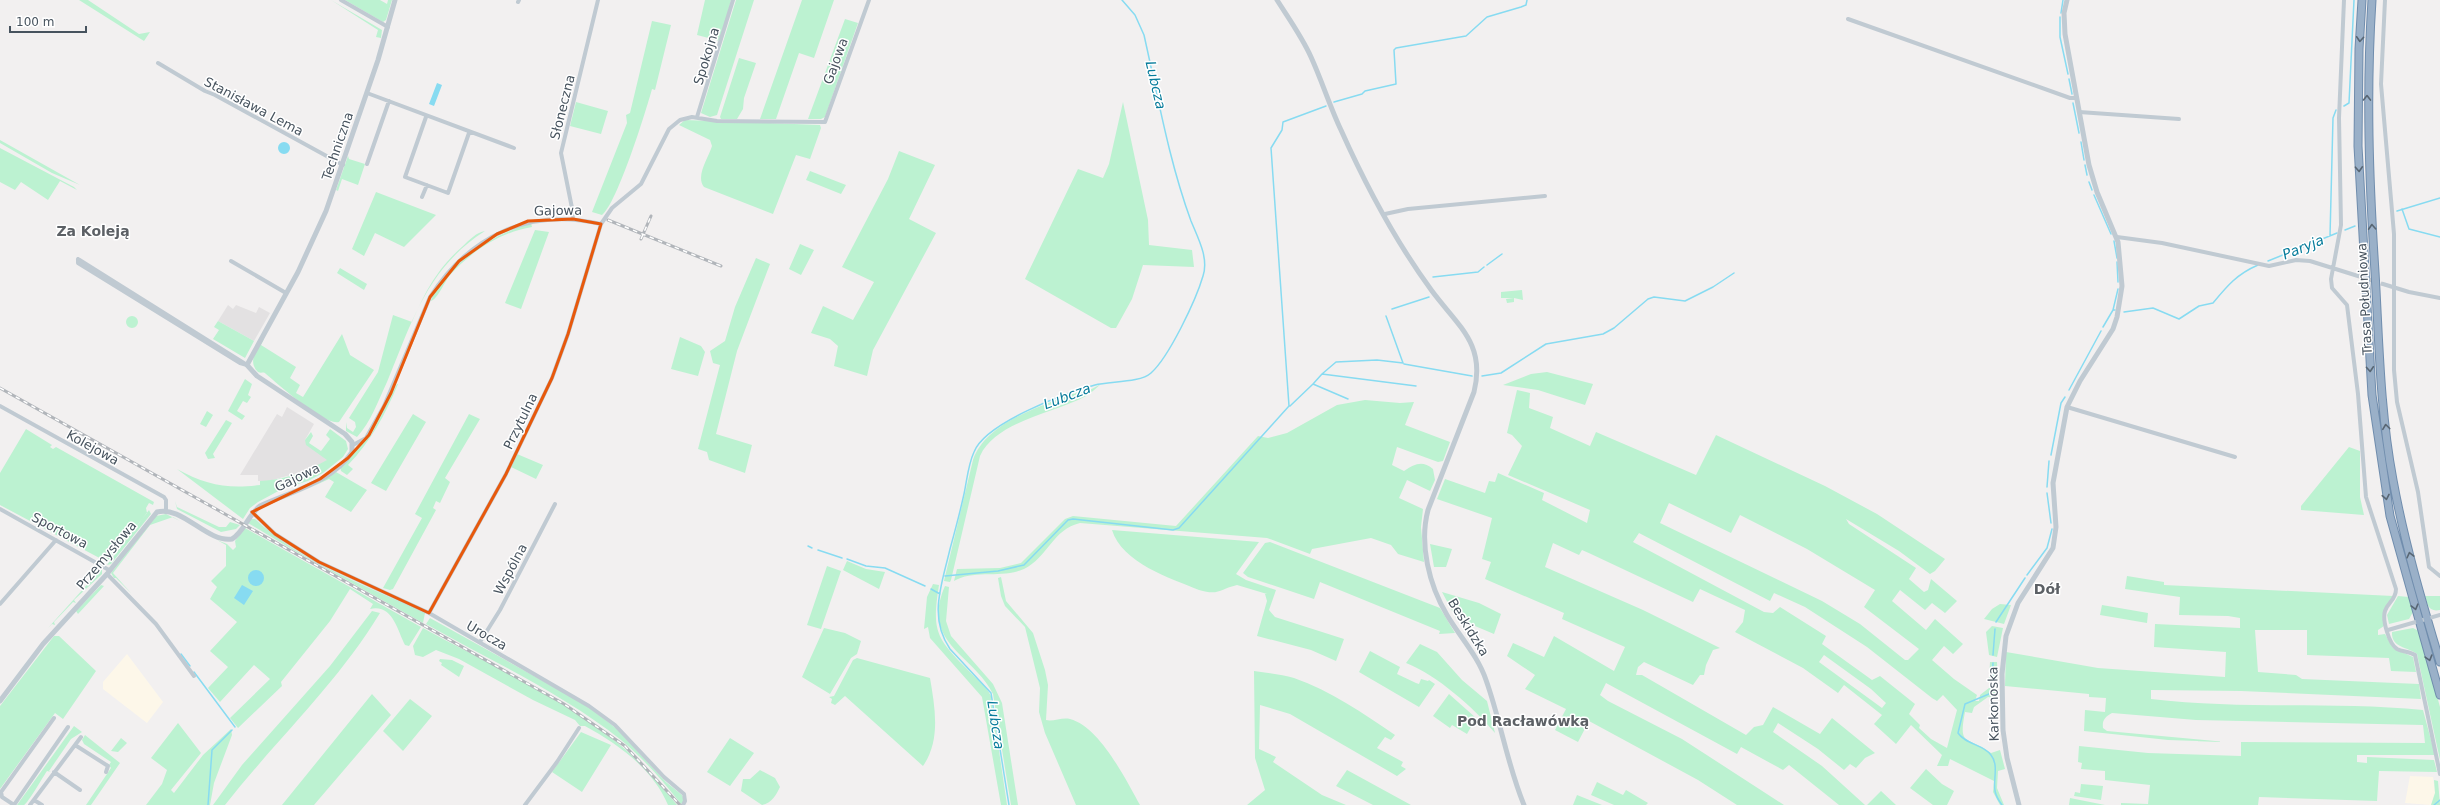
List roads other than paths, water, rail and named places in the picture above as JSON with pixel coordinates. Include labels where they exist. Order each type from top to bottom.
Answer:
[{"type":"highway","name":"Trasa Południowa","points":[[2362,0],[2358,110],[2363,258],[2372,395],[2390,516],[2440,695]]},
{"type":"highway","name":"Trasa Południowa","points":[[2372,0],[2368,60],[2367,143],[2381,380],[2393,479],[2420,592],[2440,662]]},
{"type":"street","points":[[341,0],[388,27]]},
{"type":"street","name":"Techniczna","points":[[247,365],[315,237],[343,165],[396,0]]},
{"type":"street","name":"Słoneczna","points":[[573,219],[561,153],[598,0]]},
{"type":"street","name":"Spokojna","points":[[697,117],[734,0]]},
{"type":"street","name":"Gajowa","points":[[252,512],[260,506],[320,479],[348,458],[354,445],[363,442],[369,435],[391,393],[430,297],[439,283],[459,261],[480,244],[514,226],[538,220],[573,219],[601,224],[612,208],[644,179],[668,129],[680,120],[697,117],[717,121],[825,122],[869,0]]},
{"type":"street","name":"Beskidzka","points":[[1277,0],[1311,57],[1345,138],[1385,214],[1424,280],[1462,328],[1472,344],[1478,372],[1474,392],[1428,510],[1424,530],[1426,548],[1438,598],[1477,660],[1486,681],[1509,765],[1524,805]]},
{"type":"street","name":"Karkonoska","points":[[2019,805],[2005,746],[2002,680],[2006,636],[2018,603],[2046,560],[2056,538],[2053,483],[2067,407],[2080,381],[2110,333],[2117,316],[2122,282],[2122,262],[2117,237],[2092,178],[2076,98],[2064,26],[2067,0]]},
{"type":"street","points":[[2344,0],[2339,118],[2341,225],[2333,269],[2332,288],[2347,305],[2358,394],[2366,497],[2396,590],[2394,599],[2385,612],[2388,630],[2393,646],[2415,655],[2440,774]]},
{"type":"street","points":[[2385,0],[2381,84],[2394,234],[2394,370],[2397,402],[2418,492],[2430,567],[2440,576]]},
{"type":"street","points":[[1848,19],[1945,55],[2070,98],[2076,98]]},
{"type":"street","name":"Stanisława Lema","points":[[158,64],[343,165]]},
{"type":"street","points":[[367,93],[426,117],[514,148]]},
{"type":"street","points":[[367,164],[389,101]]},
{"type":"street","points":[[2079,112],[2179,119]]},
{"type":"street","points":[[426,117],[405,177],[448,193],[469,133]]},
{"type":"street","points":[[422,197],[427,185]]},
{"type":"street","points":[[1385,214],[1408,209],[1545,196]]},
{"type":"street","name":"Przytulna","points":[[429,613],[506,474],[552,378],[568,334],[601,224]]},
{"type":"street","points":[[2117,237],[2146,240],[2269,266],[2301,260],[2358,276]]},
{"type":"street","points":[[118,286],[78,259],[78,263],[247,365],[257,376],[345,434],[354,445]]},
{"type":"street","points":[[231,261],[286,293]]},
{"type":"street","points":[[2383,284],[2440,298]]},
{"type":"street","name":"Kolejowa","points":[[0,406],[164,497],[166,500],[166,511]]},
{"type":"street","points":[[2067,407],[2235,457]]},
{"type":"street","name":"Wspólna","points":[[480,642],[504,603],[555,504]]},
{"type":"street","name":"Sportowa","points":[[0,509],[56,540],[108,572],[156,624],[194,676]]},
{"type":"street","points":[[166,511],[227,539],[237,536],[252,512]]},
{"type":"street","name":"Przemysłowa","points":[[0,701],[47,639],[108,572],[152,516],[157,512],[166,511]]},
{"type":"street","name":"Urocza","points":[[252,512],[275,534],[319,562],[429,613],[589,706],[615,725],[664,777],[684,794],[685,801],[683,805]]},
{"type":"street","points":[[0,604],[56,540]]},
{"type":"street","points":[[2388,630],[2440,615]]},
{"type":"street","points":[[54,718],[1,792],[2,797],[14,805],[68,727]]},
{"type":"street","points":[[525,805],[557,762],[579,728]]},
{"type":"street","points":[[30,805],[81,737]]},
{"type":"street","points":[[75,745],[108,766],[106,772]]},
{"type":"street","points":[[54,772],[80,790]]},
{"type":"street","points":[[34,800],[42,805]]},
{"type":"water","points":[[437,83],[442,85],[434,106],[429,104]]},
{"type":"water","points":[[282,142],[286,142],[290,148],[286,154],[282,154],[278,150],[278,146]]},
{"type":"water","points":[[256,570],[262,572],[264,578],[262,584],[256,586],[250,584],[248,578],[250,572]]},
{"type":"water","points":[[242,585],[253,591],[244,605],[234,598]]},
{"type":"waterway","name":"Lubcza","points":[[1009,805],[991,693],[950,649],[943,637],[938,613],[941,588],[972,457],[981,441],[993,430],[1009,420],[1046,402],[1095,385],[1140,379],[1151,373],[1166,354],[1181,328],[1203,276],[1205,262],[1202,248],[1191,221],[1176,175],[1144,35],[1135,15],[1122,0]]},
{"type":"waterway","points":[[1334,102],[1362,94],[1365,91],[1396,84],[1394,50],[1396,48],[1466,36],[1487,17],[1526,5],[1527,0]]},
{"type":"waterway","points":[[2061,13],[2063,0]]},
{"type":"waterway","points":[[2344,106],[2349,103],[2354,0]]},
{"type":"waterway","points":[[2060,17],[2060,37],[2068,74]]},
{"type":"waterway","points":[[2069,79],[2072,94]]},
{"type":"waterway","points":[[2073,103],[2079,133]]},
{"type":"waterway","points":[[945,576],[998,571],[1024,565],[1068,520],[1073,519],[1173,530],[1179,528],[1289,406],[1271,148],[1282,130],[1283,122],[1326,106]]},
{"type":"waterway","points":[[2330,236],[2333,118],[2336,110]]},
{"type":"waterway","points":[[2081,142],[2084,160]]},
{"type":"waterway","points":[[2085,165],[2087,175]]},
{"type":"waterway","points":[[2089,182],[2092,190]]},
{"type":"waterway","points":[[2094,195],[2111,234]]},
{"type":"waterway","name":"Paryja","points":[[2397,211],[2440,198]]},
{"type":"waterway","points":[[2402,209],[2409,229],[2440,237]]},
{"type":"waterway","name":"Paryja","points":[[2345,230],[2355,226]]},
{"type":"waterway","name":"Paryja","points":[[2268,261],[2337,233]]},
{"type":"waterway","points":[[2114,241],[2117,258]]},
{"type":"waterway","points":[[1487,265],[1502,254]]},
{"type":"waterway","points":[[2117,262],[2118,282]]},
{"type":"waterway","name":"Paryja","points":[[2124,312],[2153,308],[2179,319],[2199,306],[2213,303],[2233,281],[2244,272],[2258,265]]},
{"type":"waterway","points":[[1433,277],[1478,272],[1484,267]]},
{"type":"waterway","points":[[1482,376],[1501,373],[1546,344],[1603,334],[1614,328],[1648,299],[1654,297],[1685,301],[1713,287],[1734,273]]},
{"type":"waterway","points":[[2113,310],[2118,289]]},
{"type":"waterway","points":[[1392,309],[1429,297]]},
{"type":"waterway","name":"Paryja","points":[[2103,327],[2113,310],[2115,310]]},
{"type":"waterway","points":[[1322,374],[1336,362],[1377,360],[1403,363],[1386,316]]},
{"type":"waterway","name":"Paryja","points":[[2069,390],[2101,331]]},
{"type":"waterway","points":[[1404,364],[1472,376]]},
{"type":"waterway","points":[[1313,384],[1322,374],[1416,386]]},
{"type":"waterway","points":[[1290,406],[1313,384],[1348,399]]},
{"type":"waterway","name":"Paryja","points":[[2051,455],[2061,403],[2065,397]]},
{"type":"waterway","name":"Paryja","points":[[2047,487],[2049,461]]},
{"type":"waterway","name":"Paryja","points":[[2047,493],[2051,523]]},
{"type":"waterway","name":"Paryja","points":[[2027,575],[2047,548],[2052,529]]},
{"type":"waterway","points":[[808,546],[812,548]]},
{"type":"waterway","points":[[818,550],[842,558]]},
{"type":"waterway","points":[[847,559],[866,566],[885,568],[925,586]]},
{"type":"waterway","name":"Paryja","points":[[1996,622],[2025,578]]},
{"type":"waterway","points":[[931,589],[940,594]]},
{"type":"waterway","name":"Paryja","points":[[1993,655],[1995,629]]},
{"type":"waterway","points":[[181,654],[190,666]]},
{"type":"waterway","name":"Paryja","points":[[1993,663],[1992,687],[1989,694],[1965,704],[1958,733],[1965,740],[1988,751],[1991,755],[1995,763],[1995,791],[2002,805]]},
{"type":"waterway","points":[[194,672],[235,727]]},
{"type":"waterway","points":[[208,805],[212,750],[232,730]]},
{"type":"waterway","points":[[2434,805],[2440,800]]},
{"type":"tunnel","points":[[2358,276],[2383,284]]},
{"type":"railway","points":[[641,239],[651,216]]},
{"type":"railway","points":[[608,220],[721,266]]},
{"type":"railway","points":[[0,388],[564,704],[625,746],[680,805]]},
{"type":"district","name":"Za Koleją","points":[[93,231]]},
{"type":"district","name":"Dół","points":[[2047,589]]},
{"type":"district","name":"Pod Racławówką","points":[[1523,721]]}]
